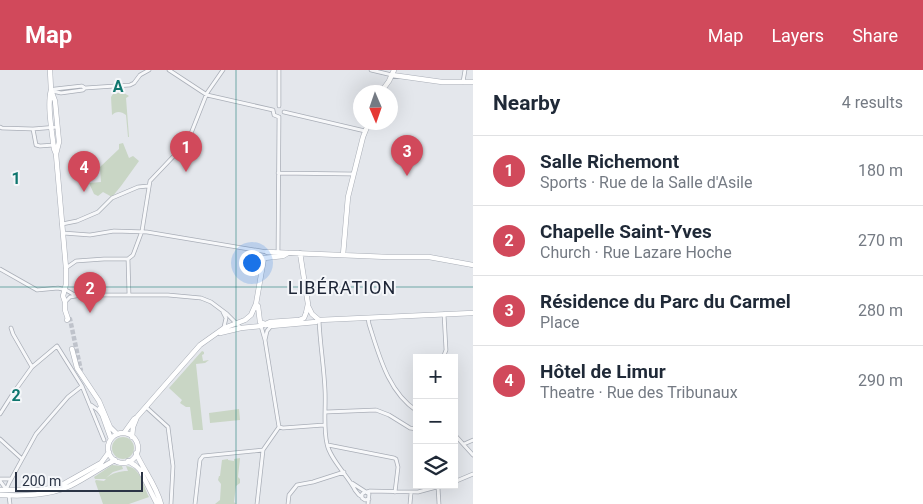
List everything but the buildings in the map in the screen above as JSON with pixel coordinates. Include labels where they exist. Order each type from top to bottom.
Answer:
[{"type":"main road","points":[[50,70],[51,90],[49,99],[59,146],[56,154]]},
{"type":"main road","points":[[385,85],[393,72],[437,82],[473,82]]},
{"type":"main road","points":[[54,128],[66,268],[65,310],[68,319]]},
{"type":"main road","points":[[343,255],[348,197],[365,131]]},
{"type":"main road","points":[[267,252],[288,254]]},
{"type":"main road","points":[[300,253],[308,304],[312,314],[318,320]]},
{"type":"main road","points":[[124,433],[134,419],[200,346],[224,328],[249,318],[256,304],[264,258],[300,253],[429,257],[473,265]]},
{"type":"main road","points":[[256,304],[262,324]]},
{"type":"main road","points":[[217,334],[270,322],[301,320],[306,313],[308,304]]},
{"type":"main road","points":[[262,324],[270,326],[316,322],[318,320],[473,313]]},
{"type":"main road","points":[[72,350],[76,364],[101,405],[110,427],[117,434]]},
{"type":"main road","points":[[96,398],[111,439]]},
{"type":"main road","points":[[132,437],[136,417]]},
{"type":"main road","points":[[124,433],[132,437],[137,445],[133,458],[121,462],[111,457],[108,447],[111,439],[117,434],[124,433]]},
{"type":"main road","points":[[0,490],[41,490],[60,486],[101,463],[109,452]]},
{"type":"main road","points":[[136,453],[155,487],[161,504]]},
{"type":"main road","points":[[0,495],[35,495],[57,490],[71,485],[115,460]]},
{"type":"main road","points":[[128,461],[141,472],[157,504]]},
{"type":"street","points":[[51,90],[82,86],[85,88],[130,85],[149,70]]},
{"type":"street","points":[[169,70],[207,94],[273,110]]},
{"type":"street","points":[[66,268],[76,261],[128,259],[133,255],[142,233],[150,181],[188,141],[207,94],[223,70]]},
{"type":"street","points":[[279,70],[279,106],[284,112],[365,131]]},
{"type":"street","points":[[371,70],[393,72]]},
{"type":"street","points":[[463,82],[465,70]]},
{"type":"street","points":[[273,110],[279,106]]},
{"type":"street","points":[[273,110],[274,115],[279,117]]},
{"type":"street","points":[[278,252],[279,117],[284,112]]},
{"type":"street","points":[[0,127],[54,128]]},
{"type":"street","points":[[33,129],[36,145],[54,144]]},
{"type":"street","points":[[278,173],[353,174]]},
{"type":"street","points":[[62,224],[77,221],[98,212],[112,198],[138,187],[148,186]]},
{"type":"street","points":[[63,233],[88,235],[114,231],[147,232],[267,252]]},
{"type":"street","points":[[128,259],[128,296]]},
{"type":"street","points":[[0,269],[37,290],[58,288],[79,295],[168,295],[196,297],[211,302],[241,328]]},
{"type":"street","points":[[65,302],[70,297],[79,295]]},
{"type":"street","points":[[223,311],[226,318],[224,328]]},
{"type":"street","points":[[444,314],[446,350],[444,354]]},
{"type":"street","points":[[368,317],[380,360],[387,375],[399,394],[413,409]]},
{"type":"street","points":[[318,320],[325,389],[326,412],[324,425],[327,445],[362,498],[365,500],[380,492]]},
{"type":"street","points":[[257,504],[263,450],[279,427],[262,324]]},
{"type":"street","points":[[265,340],[270,326]]},
{"type":"street","points":[[11,328],[32,367]]},
{"type":"street","points":[[0,414],[32,367],[57,346],[82,386],[104,440]]},
{"type":"street","points":[[6,490],[36,434],[68,396],[82,386]]},
{"type":"street","points":[[89,402],[101,414]]},
{"type":"street","points":[[146,407],[168,427],[172,466],[172,504]]},
{"type":"street","points":[[326,412],[376,410],[413,428]]},
{"type":"street","points":[[279,427],[324,425]]},
{"type":"street","points":[[458,438],[473,455]]},
{"type":"street","points":[[0,440],[22,459]]},
{"type":"street","points":[[464,444],[473,440]]},
{"type":"street","points":[[327,445],[396,459],[398,468],[395,492]]},
{"type":"street","points":[[195,504],[200,460],[203,456],[263,450]]},
{"type":"street","points":[[288,504],[289,495],[297,485],[344,472]]},
{"type":"street","points":[[458,480],[473,474]]},
{"type":"street","points":[[6,490],[0,480],[11,479]]},
{"type":"street","points":[[351,482],[364,489],[372,497]]},
{"type":"street","points":[[363,504],[363,493],[370,491],[411,493],[430,489]]},
{"type":"street","points":[[438,489],[439,504]]},
{"type":"street","points":[[410,504],[411,493]]},
{"type":"street","points":[[9,496],[10,504]]},
{"type":"street","points":[[368,504],[372,497]]},
{"type":"green space","points":[[124,93],[129,96],[126,98],[129,137],[126,115],[119,112],[112,115],[111,97],[113,94]]},
{"type":"green space","points":[[123,143],[129,158],[133,156],[139,161],[112,197],[103,192],[98,196],[94,194],[89,183],[101,182],[100,167],[119,149],[119,144]]},
{"type":"green space","points":[[202,351],[204,352],[202,355],[203,361],[209,360],[205,363],[196,364],[203,430],[193,430],[190,407],[180,403],[182,400],[169,388]]},
{"type":"green space","points":[[239,409],[240,420],[210,423],[209,413]]},
{"type":"green space","points":[[119,437],[127,437],[134,444],[134,452],[127,459],[119,459],[112,452],[112,444]]},
{"type":"green space","points":[[240,458],[238,477],[240,483],[236,486],[234,502],[236,504],[215,504],[220,500],[221,484],[218,480],[222,460],[234,461],[234,459]]},
{"type":"green space","points":[[112,465],[122,466],[123,469],[113,472],[106,478],[122,471],[128,471],[126,466],[131,467],[141,478],[149,497],[129,504],[103,504],[95,481],[104,481],[106,479],[95,479],[94,477]]},
{"type":"tunnel","points":[[68,319],[70,319],[81,371]]},
{"type":"place","name":"Salle Richemont","points":[[186,172]]},
{"type":"place","name":"Résidence du Parc du Carmel","points":[[407,176]]},
{"type":"place","name":"Hôtel de Limur","points":[[84,192]]},
{"type":"place","name":"Chapelle Saint-Yves","points":[[90,313]]},
{"type":"district","name":"LIBÉRATION","points":[[342,287]]}]
